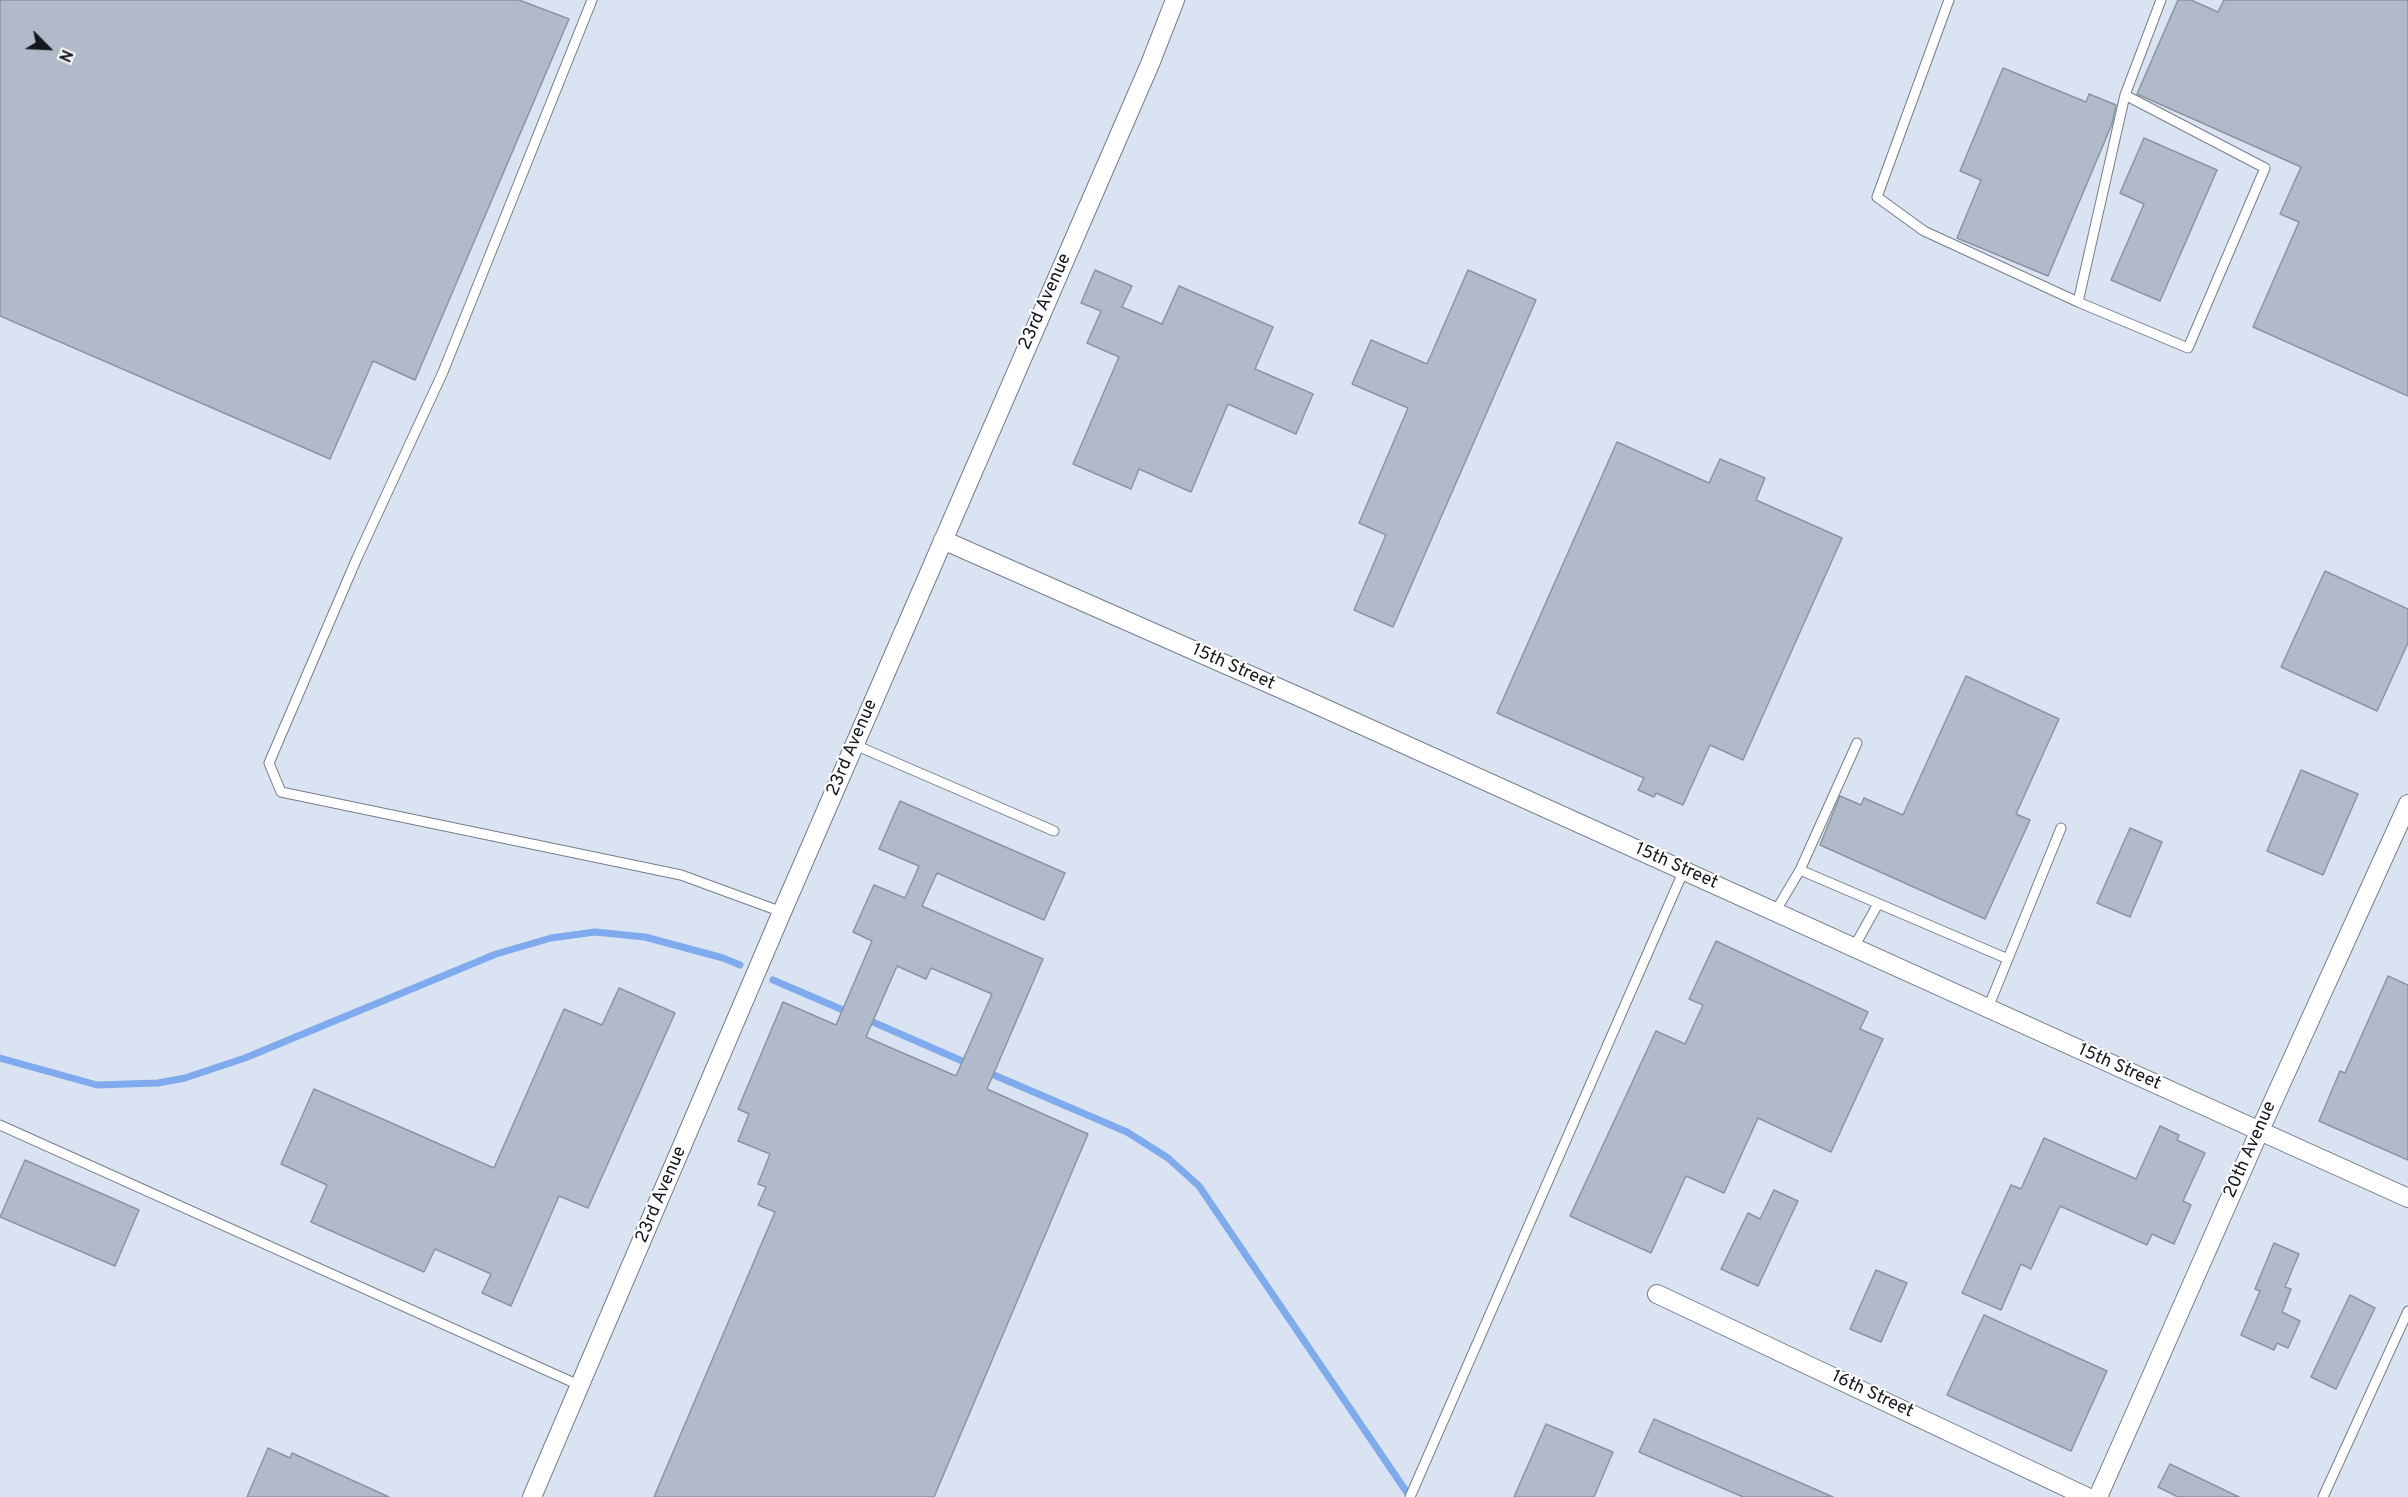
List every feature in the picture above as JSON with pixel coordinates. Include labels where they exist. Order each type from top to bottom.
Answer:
[{"type":"street","name":"23rd Avenue","points":[[532,1497],[782,912],[1150,64],[1175,0]]},
{"type":"street","name":"15th Street","points":[[943,540],[1684,870],[2408,1198]]},
{"type":"street","name":"20th Avenue","points":[[2098,1497],[2260,1130],[2408,804]]},
{"type":"street","name":"16th Street","points":[[1657,1294],[2087,1497]]},
{"type":"lane","points":[[592,0],[443,372],[357,558],[269,762],[281,792],[681,875],[782,912]]},
{"type":"lane","points":[[1949,0],[1877,197],[1924,231],[2078,302],[2188,348],[2265,168],[2125,95]]},
{"type":"lane","points":[[2078,302],[2125,95],[2161,0]]},
{"type":"lane","points":[[1775,912],[1800,870],[1857,743]]},
{"type":"lane","points":[[855,745],[1054,831]]},
{"type":"lane","points":[[1988,1008],[2061,828]]},
{"type":"lane","points":[[1410,1497],[1684,870]]},
{"type":"lane","points":[[1800,870],[2008,958]]},
{"type":"lane","points":[[1854,948],[1878,904]]},
{"type":"lane","points":[[0,1125],[581,1386]]},
{"type":"lane","points":[[2323,1497],[2408,1311]]},
{"type":"building","points":[[0,0],[519,0],[569,19],[415,380],[373,361],[330,459],[0,316]]},
{"type":"building","points":[[2178,0],[2191,0],[2218,12],[2224,0],[2408,0],[2408,396],[2253,327],[2299,222],[2280,214],[2301,167],[2137,94]]},
{"type":"building","points":[[2003,68],[2086,102],[2089,94],[2116,105],[2112,124],[2048,276],[1957,238],[1981,180],[1960,171]]},
{"type":"building","points":[[2144,138],[2217,170],[2160,301],[2111,280],[2144,204],[2120,193]]},
{"type":"building","points":[[1095,270],[1132,286],[1122,307],[1162,324],[1179,286],[1273,327],[1255,369],[1313,394],[1296,434],[1228,404],[1191,492],[1139,469],[1131,489],[1073,464],[1119,357],[1087,343],[1101,311],[1081,303]]},
{"type":"building","points":[[1468,270],[1536,300],[1393,627],[1354,610],[1386,535],[1359,523],[1408,408],[1352,384],[1371,340],[1427,364]]},
{"type":"building","points":[[1617,442],[1709,483],[1720,459],[1765,478],[1756,500],[1842,538],[1743,760],[1710,745],[1683,805],[1656,793],[1654,797],[1638,790],[1644,778],[1497,713]]},
{"type":"building","points":[[2325,571],[2408,609],[2408,643],[2377,711],[2281,667]]},
{"type":"building","points":[[1966,676],[2059,719],[2016,814],[2030,820],[1985,919],[1820,845],[1840,796],[1861,805],[1864,798],[1903,815]]},
{"type":"building","points":[[2301,770],[2358,794],[2323,875],[2267,851]]},
{"type":"building","points":[[900,801],[1065,873],[1044,920],[937,873],[922,906],[1043,959],[987,1089],[1088,1134],[934,1497],[654,1497],[775,1212],[758,1205],[766,1187],[758,1184],[770,1154],[738,1141],[749,1114],[738,1109],[783,1002],[836,1025],[872,941],[853,932],[874,885],[905,898],[919,866],[879,849]],"holes":[[[897,966],[926,979],[931,968],[992,994],[956,1076],[866,1037]]]},
{"type":"building","points":[[2130,828],[2162,842],[2130,917],[2097,903]]},
{"type":"building","points":[[1716,941],[1868,1012],[1860,1029],[1883,1039],[1831,1152],[1758,1118],[1724,1193],[1686,1176],[1651,1253],[1570,1216],[1656,1031],[1685,1044],[1703,1005],[1689,999]]},
{"type":"building","points":[[2388,976],[2408,985],[2408,1160],[2319,1121],[2340,1071],[2345,1073]]},
{"type":"building","points":[[619,988],[675,1013],[588,1208],[559,1196],[511,1306],[482,1293],[491,1274],[435,1249],[424,1272],[311,1222],[327,1185],[281,1164],[314,1089],[494,1168],[564,1009],[602,1025]]},
{"type":"building","points":[[2160,1126],[2179,1135],[2177,1140],[2205,1153],[2183,1201],[2191,1205],[2174,1244],[2152,1234],[2147,1245],[2060,1206],[2031,1269],[2021,1264],[2001,1310],[1962,1293],[2011,1185],[2021,1189],[2044,1138],[2136,1179]]},
{"type":"building","points":[[25,1160],[139,1210],[115,1266],[0,1217]]},
{"type":"building","points":[[1774,1190],[1798,1201],[1758,1286],[1721,1269],[1748,1213],[1760,1219]]},
{"type":"building","points":[[2274,1243],[2299,1254],[2285,1287],[2291,1289],[2282,1312],[2300,1321],[2288,1348],[2277,1343],[2274,1350],[2241,1335],[2260,1291],[2255,1289]]},
{"type":"building","points":[[1876,1270],[1907,1283],[1881,1342],[1850,1329]]},
{"type":"building","points":[[2350,1295],[2375,1308],[2336,1389],[2311,1377]]},
{"type":"building","points":[[1984,1315],[2107,1371],[2071,1451],[1947,1395]]},
{"type":"building","points":[[1654,1419],[1833,1497],[1743,1497],[1639,1452]]},
{"type":"building","points":[[1546,1424],[1613,1452],[1594,1497],[1514,1497]]},
{"type":"building","points":[[268,1448],[290,1458],[292,1453],[389,1497],[247,1497]]},
{"type":"building","points":[[2170,1464],[2239,1497],[2178,1497],[2158,1487]]},
{"type":"waterway","points":[[0,1058],[97,1085],[158,1083],[185,1078],[245,1058],[496,954],[551,938],[595,932],[645,937],[723,958],[740,965]]},
{"type":"waterway","points":[[773,980],[850,1013]]},
{"type":"waterway","points":[[866,1019],[969,1064]]},
{"type":"waterway","points":[[987,1072],[1127,1132],[1168,1158],[1199,1186],[1410,1497]]}]
